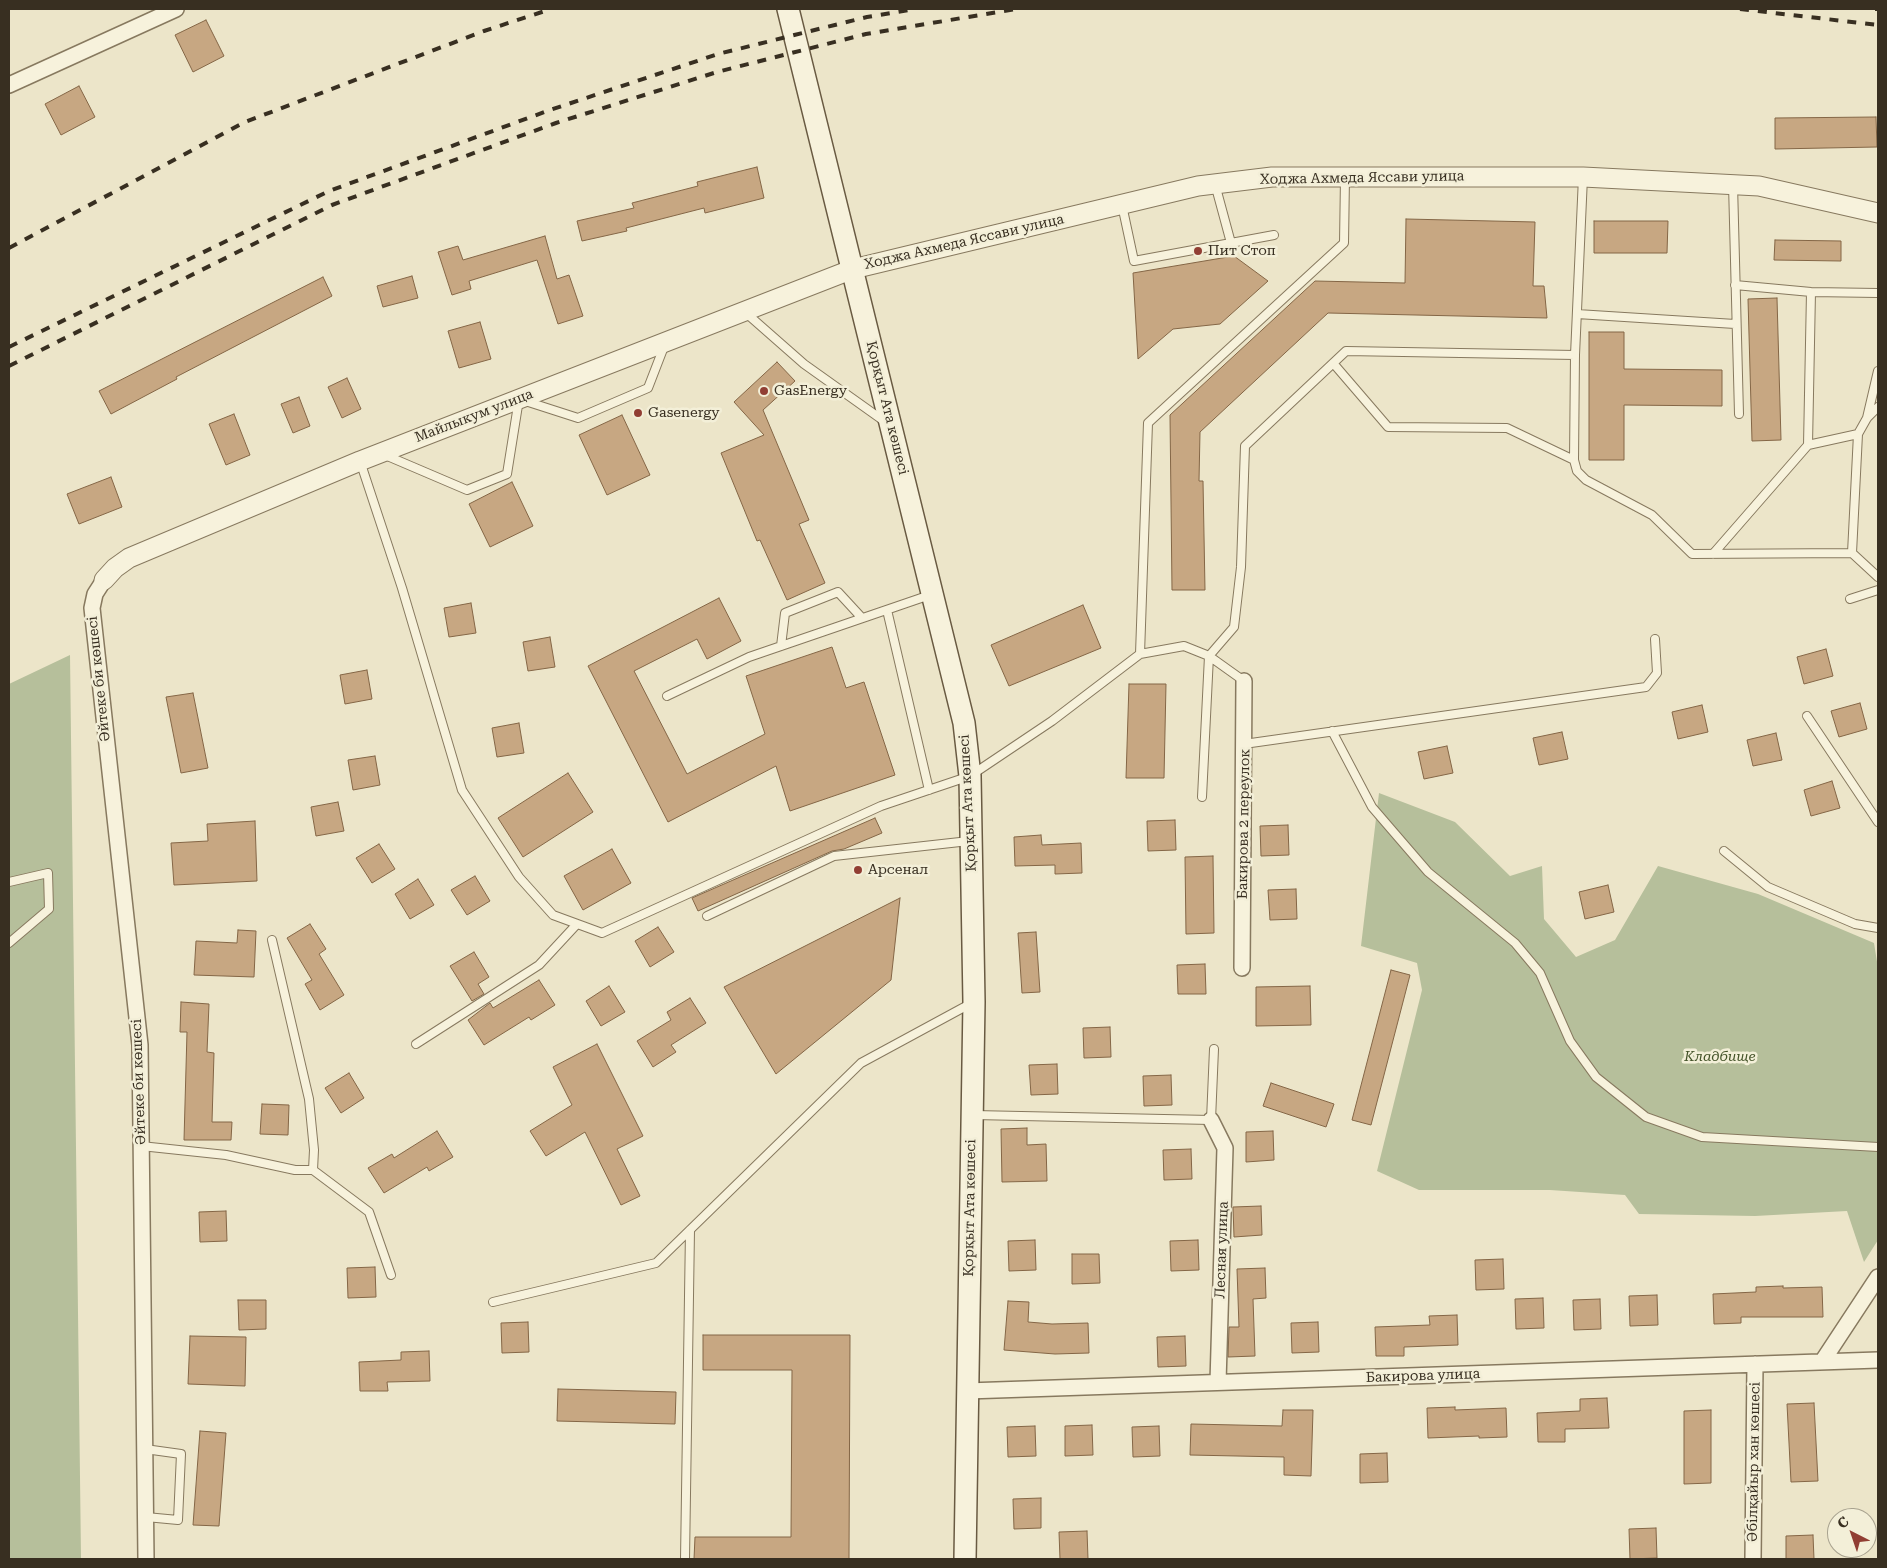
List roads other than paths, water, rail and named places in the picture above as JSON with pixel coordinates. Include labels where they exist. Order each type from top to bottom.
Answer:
[{"type":"main road","name":"Қорқыт Ата көшесі","points":[[788,9],[964,723],[970,776],[974,1002],[965,1559]]},
{"type":"street","points":[[9,86],[176,9]]},
{"type":"street","name":"Ходжа Ахмеда Яссави улица","points":[[853,269],[1215,184],[1272,177],[1583,177],[1733,184],[1759,186],[1878,212]]},
{"type":"street","name":"Майлыкум улица","points":[[104,580],[115,568],[129,558],[360,461],[853,269]]},
{"type":"street","name":"Әйтеке би көшесі","points":[[104,580],[95,594],[92,608],[140,1045],[146,1559]]},
{"type":"street","name":"Бакирова 2 переулок","points":[[1242,968],[1244,680]]},
{"type":"street","name":"Лесная улица","points":[[1211,1120],[1225,1148],[1218,1382]]},
{"type":"street","points":[[1822,1362],[1878,1277]]},
{"type":"street","name":"Бакирова улица","points":[[967,1391],[1878,1360]]},
{"type":"street","name":"Әбілқайыр хан көшесі","points":[[1752,1559],[1755,1364]]},
{"type":"lane","points":[[1140,654],[1148,423],[1344,243],[1345,177]]},
{"type":"lane","points":[[1583,177],[1575,355],[1574,460],[1577,471],[1586,480],[1652,515],[1692,554],[1852,553],[1878,577]]},
{"type":"lane","points":[[1215,184],[1231,243]]},
{"type":"lane","points":[[1733,184],[1735,324],[1739,414]]},
{"type":"lane","points":[[1122,205],[1134,261],[1274,235]]},
{"type":"lane","points":[[1735,285],[1811,292],[1878,293]]},
{"type":"lane","points":[[1808,444],[1811,292]]},
{"type":"lane","points":[[745,311],[804,364],[892,426]]},
{"type":"lane","points":[[1576,314],[1735,324]]},
{"type":"lane","points":[[381,453],[467,490],[507,474],[519,399],[578,418],[648,388],[666,342]]},
{"type":"lane","points":[[1202,797],[1209,656],[1234,626],[1241,567],[1245,446],[1346,351],[1575,355]]},
{"type":"lane","points":[[1333,363],[1388,427],[1507,428],[1574,460]]},
{"type":"lane","points":[[1867,418],[1878,371]]},
{"type":"lane","points":[[1852,553],[1858,434],[1867,418],[1878,407]]},
{"type":"lane","points":[[1713,554],[1808,444],[1858,434]]},
{"type":"lane","points":[[360,461],[402,588],[462,790],[519,877],[553,915],[602,933],[881,806],[970,776],[1052,721],[1140,654],[1184,646],[1209,656],[1244,680]]},
{"type":"lane","points":[[1850,599],[1878,590]]},
{"type":"lane","points":[[781,646],[785,613],[838,592],[862,618]]},
{"type":"lane","points":[[667,696],[749,657],[932,594]]},
{"type":"lane","points":[[887,610],[929,790]]},
{"type":"lane","points":[[1244,744],[1646,687],[1657,673],[1655,639]]},
{"type":"lane","points":[[1807,716],[1878,822]]},
{"type":"lane","points":[[1332,731],[1372,807],[1428,872],[1515,943],[1540,973],[1570,1041],[1596,1077],[1646,1117],[1702,1137],[1878,1147]]},
{"type":"lane","points":[[707,916],[834,856],[971,841]]},
{"type":"lane","points":[[1724,851],[1768,887],[1855,924],[1878,928]]},
{"type":"lane","points":[[9,882],[48,873],[49,909],[9,943]]},
{"type":"lane","points":[[416,1044],[539,965],[577,924]]},
{"type":"lane","points":[[272,940],[309,1099],[314,1150],[313,1170]]},
{"type":"lane","points":[[494,1302],[656,1264],[861,1063],[974,1002]]},
{"type":"lane","points":[[972,1115],[1211,1120],[1214,1049]]},
{"type":"lane","points":[[141,1146],[226,1155],[294,1170],[313,1170],[369,1212],[391,1275]]},
{"type":"lane","points":[[685,1559],[690,1230]]},
{"type":"lane","points":[[145,1449],[181,1454],[178,1520],[146,1517]]},
{"type":"railway","points":[[9,248],[245,122],[484,31],[551,9]]},
{"type":"railway","points":[[9,347],[329,191],[550,110],[718,54],[867,17],[915,9]]},
{"type":"railway","points":[[9,366],[332,205],[556,123],[717,72],[866,34],[1016,9]]},
{"type":"railway","points":[[1740,9],[1878,25]]},
{"type":"place","name":"Пит Стоп","points":[[1198,251]]},
{"type":"place","name":"GasEnergy","points":[[764,391]]},
{"type":"place","name":"Gasenergy","points":[[638,413]]},
{"type":"place","name":"Арсенал","points":[[858,870]]},
{"type":"park label","name":"Кладбище","points":[[1720,1057]]}]
